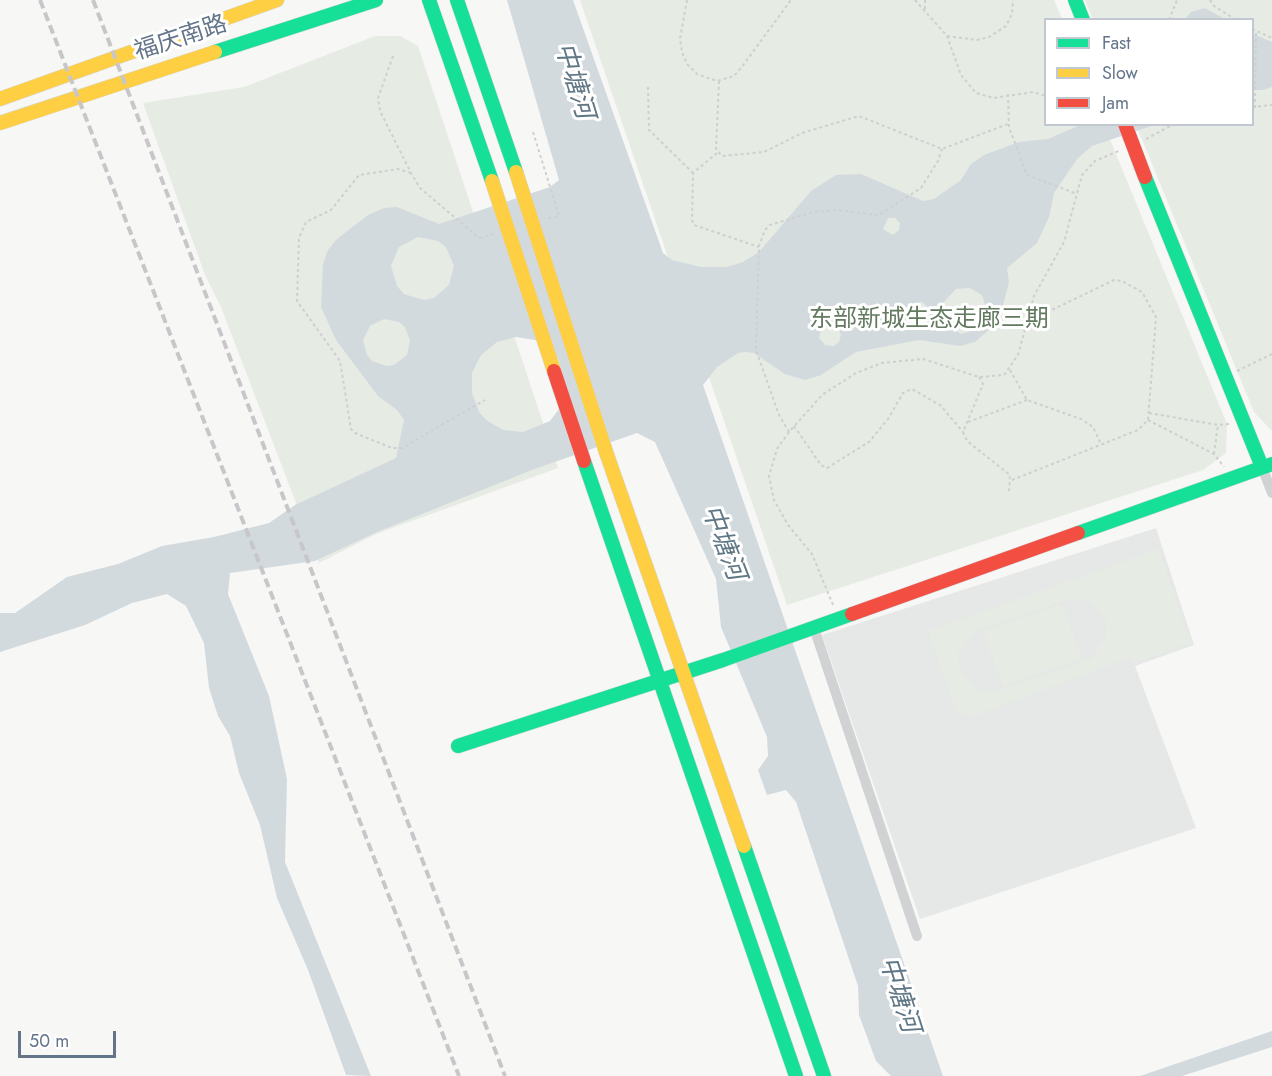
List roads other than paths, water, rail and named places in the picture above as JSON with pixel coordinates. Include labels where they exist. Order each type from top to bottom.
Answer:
[{"type":"main road","name":"福庆南路","points":[[0,99],[277,0]]},
{"type":"main road","name":"福庆南路","points":[[0,123],[91,91],[376,0]]},
{"type":"main road","points":[[429,0],[492,182],[584,462],[796,1076]]},
{"type":"main road","points":[[457,0],[516,172],[606,452],[824,1076]]},
{"type":"main road","points":[[1075,0],[1082,18]]},
{"type":"main road","points":[[458,746],[660,682],[1267,465],[1244,422],[1126,126]]},
{"type":"street","points":[[1267,465],[1272,494]]},
{"type":"street","points":[[812,629],[917,936]]},
{"type":"water","name":"中塘河","points":[[507,0],[573,0],[663,253],[672,260],[701,267],[727,267],[743,262],[759,252],[811,191],[836,175],[861,174],[923,201],[934,199],[961,180],[971,164],[984,155],[1019,142],[1048,139],[1078,126],[1151,126],[1092,146],[1077,159],[1054,193],[1049,217],[1037,243],[1007,268],[1009,282],[999,321],[975,342],[960,346],[919,340],[856,352],[821,375],[805,380],[785,374],[754,353],[738,353],[717,367],[703,385],[943,1076],[891,1076],[876,1061],[859,1015],[858,986],[796,802],[786,790],[767,795],[758,770],[768,756],[767,737],[721,627],[716,579],[655,442],[637,433],[532,470],[377,532],[315,561],[230,573],[228,594],[269,696],[287,779],[285,862],[371,1076],[346,1075],[308,970],[277,898],[260,825],[239,773],[230,736],[218,716],[209,688],[204,643],[186,606],[167,594],[132,603],[85,625],[0,652],[0,613],[15,613],[67,577],[118,564],[162,546],[214,537],[269,523],[295,505],[396,458],[404,420],[397,410],[378,396],[336,340],[321,307],[323,264],[328,250],[337,239],[368,215],[384,208],[397,207],[439,224],[550,187],[559,180]],"holes":[[[888,218],[895,218],[900,223],[899,230],[893,235],[883,229]],[[418,237],[438,241],[446,247],[454,266],[449,285],[434,298],[424,300],[404,294],[397,286],[391,266],[399,247]],[[970,288],[982,295],[988,313],[979,329],[961,334],[945,323],[942,304],[956,289]],[[922,302],[929,308],[931,317],[919,325],[912,322],[908,311],[913,304]],[[384,319],[399,322],[405,327],[410,341],[407,355],[394,365],[387,366],[372,361],[367,355],[363,340],[370,326]],[[829,325],[838,327],[841,335],[839,342],[834,346],[825,345],[819,338],[821,329]],[[516,337],[535,340],[558,358],[566,386],[562,405],[550,421],[523,432],[503,430],[486,420],[479,412],[472,393],[472,373],[481,355],[497,342]]]},
{"type":"water","points":[[1205,8],[1223,18],[1186,18],[1191,12]]},
{"type":"water","points":[[1254,34],[1272,42],[1272,87],[1254,90]]},
{"type":"water","points":[[1272,1031],[1272,1047],[1182,1076],[1140,1076]]},
{"type":"railway","points":[[40,0],[459,1076]]},
{"type":"railway","points":[[93,0],[505,1076]]},
{"type":"park label","name":"东部新城生态走廊三期","points":[[929,320]]}]
